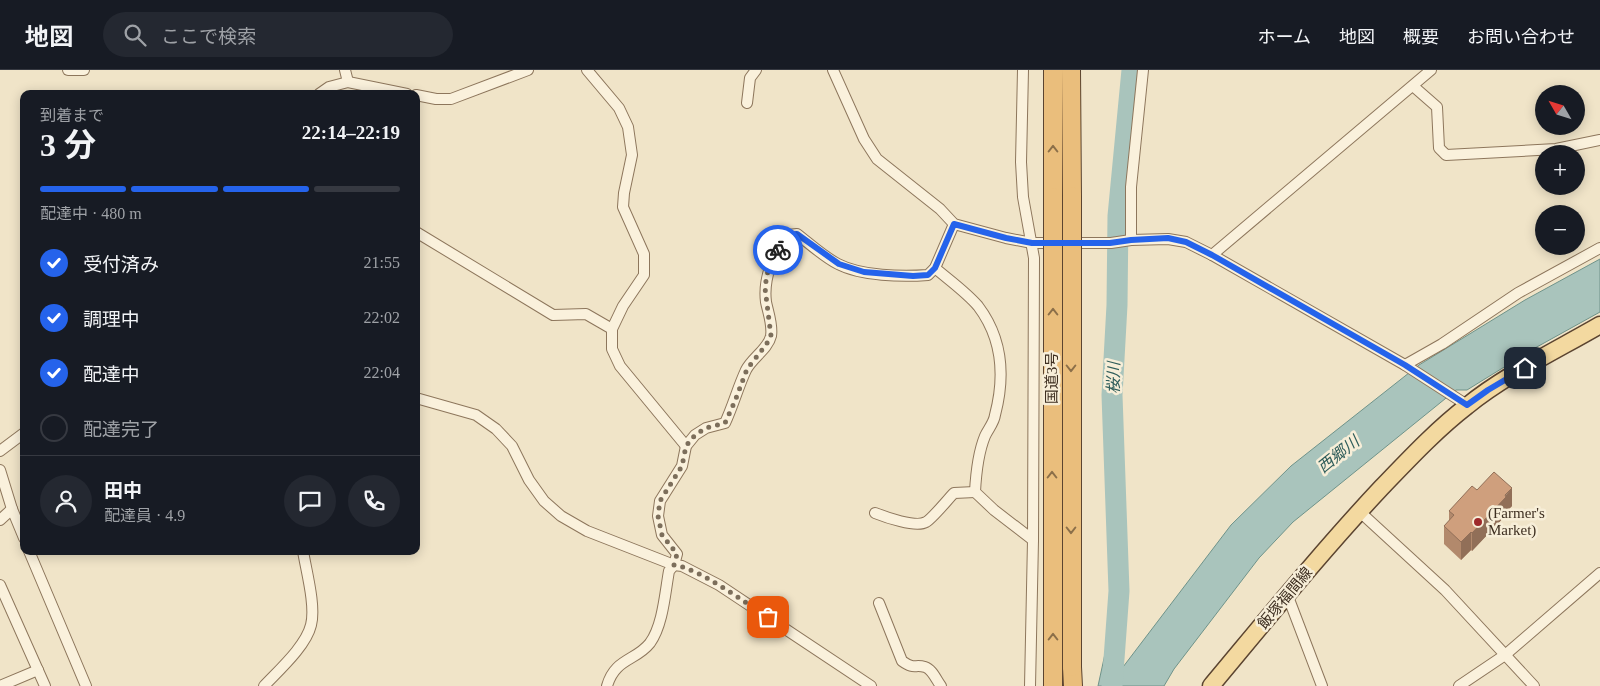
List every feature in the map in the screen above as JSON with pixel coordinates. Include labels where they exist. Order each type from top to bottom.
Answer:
[{"type":"highway","name":"国道3号","points":[[1053,70],[1053,686]]},
{"type":"highway","name":"国道3号","points":[[1071,70],[1073,686]]},
{"type":"main road","points":[[1461,401],[1488,390],[1600,325]]},
{"type":"main road","name":"飯塚福間線","points":[[1211,686],[1287,594],[1461,401]]},
{"type":"street","points":[[68,70],[84,70]]},
{"type":"street","points":[[345,70],[348,82]]},
{"type":"street","points":[[420,96],[436,99],[452,99],[528,70]]},
{"type":"street","points":[[587,70],[619,108],[628,126],[632,155],[623,207],[644,254],[644,275],[623,306],[612,329],[612,349],[620,366],[686,446]]},
{"type":"street","points":[[747,103],[750,78],[756,70]]},
{"type":"street","points":[[833,70],[864,139],[877,159],[926,197],[954,224],[1032,243],[1110,243],[1168,238],[1186,242],[1407,366],[1461,401]]},
{"type":"street","points":[[1023,70],[1021,162],[1023,197],[1034,258],[1033,540],[1030,686]]},
{"type":"street","points":[[1128,240],[1131,187],[1143,70]]},
{"type":"street","points":[[1212,255],[1431,70]]},
{"type":"street","points":[[325,90],[348,82],[387,90]]},
{"type":"street","points":[[1412,86],[1437,107],[1439,148],[1446,155],[1556,149],[1600,140]]},
{"type":"street","points":[[607,686],[609,678],[618,666],[629,657],[642,651],[650,643],[658,630],[669,571],[674,565],[677,554],[662,535],[658,516],[660,501],[682,466],[686,446],[695,435],[706,428],[725,423],[747,369],[771,336],[765,288],[767,274],[782,241],[788,235],[797,234],[839,264],[864,272],[913,276],[928,275],[935,268],[954,224]]},
{"type":"street","points":[[420,234],[553,315],[586,314],[612,329]]},
{"type":"street","points":[[1407,366],[1518,293],[1600,248]]},
{"type":"street","points":[[935,268],[978,306],[991,329],[998,347],[1002,366],[995,417],[981,448],[976,478],[976,492],[994,510],[1033,540]]},
{"type":"street","points":[[420,399],[476,415],[496,429],[512,446],[529,480],[539,494],[561,516],[587,531],[674,565],[682,566],[719,585],[871,686]]},
{"type":"street","points":[[0,452],[20,436]]},
{"type":"street","points":[[0,470],[20,528]]},
{"type":"street","points":[[875,513],[918,524],[926,522],[954,493],[976,492]]},
{"type":"street","points":[[0,520],[12,509]]},
{"type":"street","points":[[1359,512],[1445,590],[1534,686]]},
{"type":"street","points":[[31,555],[86,686]]},
{"type":"street","points":[[264,686],[303,644],[311,624],[311,602],[303,555]]},
{"type":"street","points":[[1459,686],[1505,655],[1600,573]]},
{"type":"street","points":[[0,585],[45,686]]},
{"type":"street","points":[[1287,594],[1322,686]]},
{"type":"street","points":[[879,603],[902,662],[911,667],[925,667],[941,686]]},
{"type":"street","points":[[0,686],[38,670]]},
{"type":"water","name":"西郷川","points":[[1600,259],[1600,312],[1535,348],[1467,390],[1456,390],[1293,522],[1259,558],[1174,669],[1164,686],[1098,686],[1108,640],[1109,622],[1125,621],[1121,664],[1123,667],[1231,525],[1291,466],[1419,365],[1525,300]]},
{"type":"building","points":[[1494,472],[1512,488],[1472,533],[1461,542],[1444,526],[1454,515],[1449,511],[1472,486],[1477,490]]},
{"type":"waterway","name":"桜川","points":[[1112,686],[1119,591],[1112,395],[1117,305],[1118,216],[1132,70]]},
{"type":"way so far","points":[[768,617],[719,585],[682,566],[674,565],[677,554],[662,535],[658,516],[660,501],[682,466],[686,446],[695,435],[706,428],[725,423],[747,369],[771,336],[765,288],[767,274],[778,250]]},
{"type":"place","name":"(Farmer's Market)","points":[[1478,522]]},
{"type":"route","points":[[778,250],[782,241],[788,235],[797,234],[839,264],[864,272],[913,276],[928,275],[935,268],[954,224],[1032,243],[1110,243],[1168,238],[1186,242],[1212,255],[1405,365],[1467,405],[1525,368]]}]
